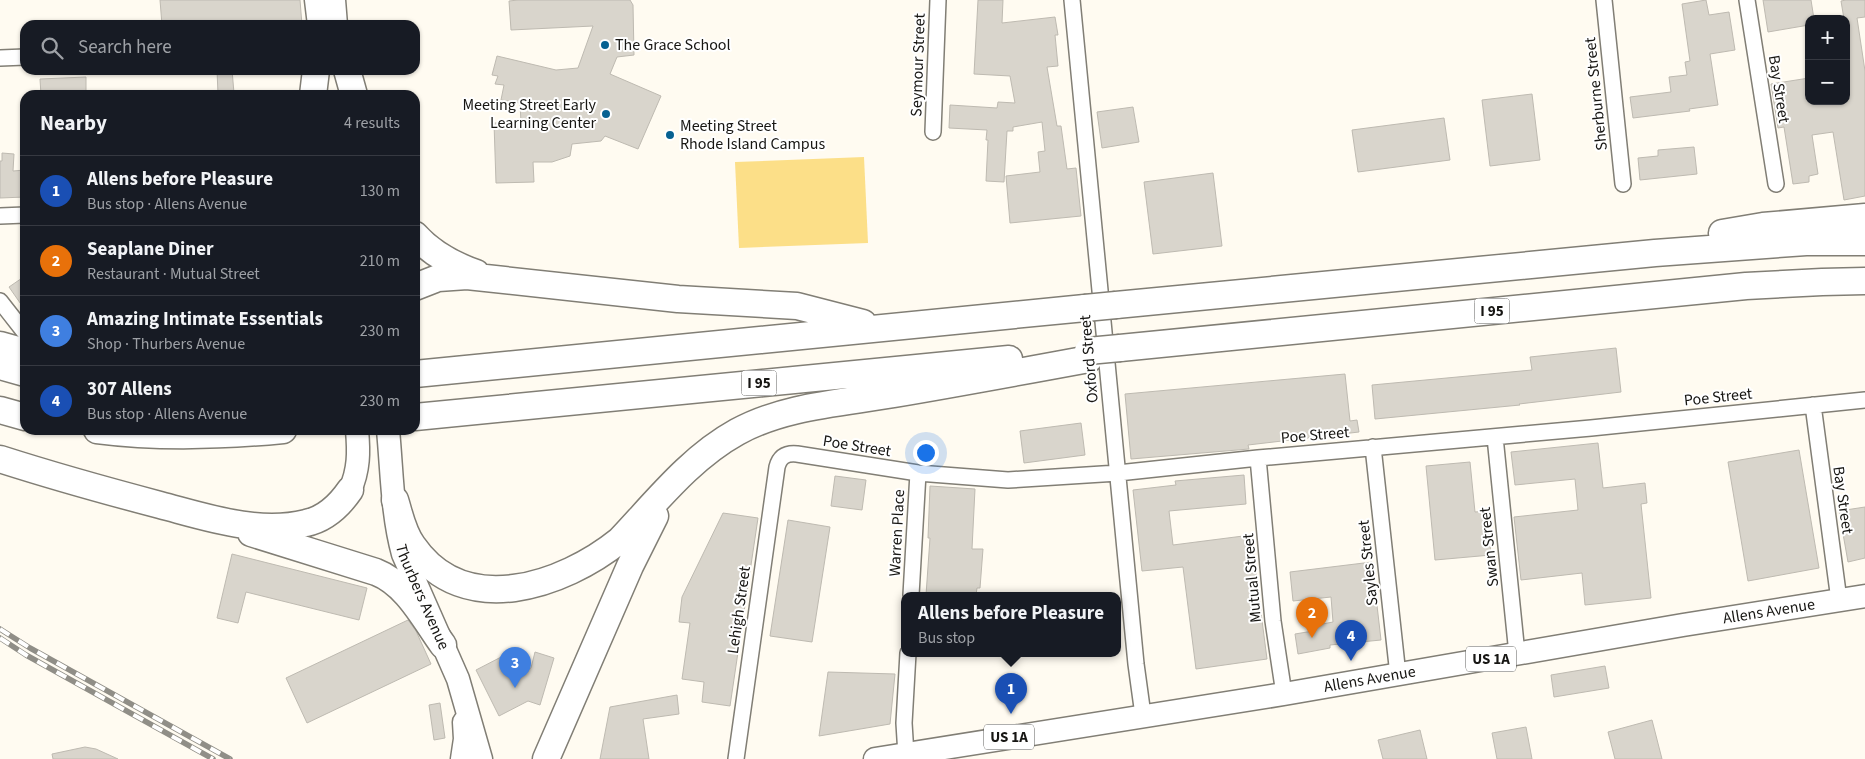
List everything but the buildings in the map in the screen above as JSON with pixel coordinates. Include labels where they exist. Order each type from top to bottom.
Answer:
[{"type":"highway","points":[[313,90],[315,75]]},
{"type":"highway","points":[[348,75],[353,90]]},
{"type":"highway","points":[[1655,253],[1732,231],[1780,224],[1865,217]]},
{"type":"highway","points":[[420,240],[429,249],[455,265],[480,274],[506,279]]},
{"type":"highway","points":[[420,374],[882,327],[1655,253],[1806,242],[1865,242]]},
{"type":"highway","points":[[420,285],[430,280],[453,276],[506,279],[678,299],[797,306],[882,327]]},
{"type":"highway","name":"I 95","points":[[422,416],[1088,355],[1166,343],[1746,286],[1865,282]]},
{"type":"highway","points":[[0,345],[20,351]]},
{"type":"highway","points":[[394,500],[406,536],[426,562],[436,571],[468,586],[489,589],[511,588],[547,581],[593,560],[620,540],[685,472],[710,450],[737,432],[778,415],[1088,355]]},
{"type":"highway","points":[[0,366],[20,372]]},
{"type":"highway","points":[[0,410],[20,416]]},
{"type":"highway","points":[[0,459],[112,493],[210,518],[266,527],[284,527],[316,520],[333,510],[350,490]]},
{"type":"highway","points":[[549,751],[647,530],[666,496],[685,472]]},
{"type":"highway","points":[[210,518],[269,540],[382,574],[404,591],[443,644]]},
{"type":"main road","points":[[316,0],[318,20]]},
{"type":"main road","points":[[334,0],[336,20]]},
{"type":"main road","points":[[324,75],[326,90]]},
{"type":"main road","points":[[338,75],[340,90]]},
{"type":"main road","points":[[350,490],[359,461],[357,435]]},
{"type":"main road","name":"Thurbers Avenue","points":[[388,435],[394,500],[403,554],[452,664],[464,698],[481,759]]},
{"type":"main road","name":"Allens Avenue","points":[[875,759],[1142,715],[1284,694],[1684,625],[1865,596]]},
{"type":"main road","points":[[462,759],[465,739],[464,698]]},
{"type":"street","name":"Seymour Street","points":[[934,132],[938,0]]},
{"type":"street","name":"Oxford Street","points":[[1072,0],[1142,715]]},
{"type":"street","name":"Sherburne Street","points":[[1604,0],[1623,184]]},
{"type":"street","name":"Bay Street","points":[[1747,0],[1776,184]]},
{"type":"street","points":[[0,58],[20,57]]},
{"type":"street","points":[[0,216],[20,216]]},
{"type":"street","points":[[0,301],[20,326]]},
{"type":"street","name":"Poe Street","points":[[777,467],[780,459],[792,453],[918,473],[999,480],[1118,473],[1865,400]]},
{"type":"street","name":"Bay Street","points":[[1813,405],[1839,600]]},
{"type":"street","name":"Swan Street","points":[[1495,436],[1517,654]]},
{"type":"street","name":"Sayles Street","points":[[1373,447],[1398,675]]},
{"type":"street","name":"Mutual Street","points":[[1258,458],[1273,621],[1284,694]]},
{"type":"street","name":"Lehigh Street","points":[[736,759],[777,467]]},
{"type":"street","name":"Warren Place","points":[[911,592],[918,473]]},
{"type":"street","points":[[906,755],[904,723],[908,657]]},
{"type":"shaded area","points":[[864,157],[868,243],[739,248],[735,162]]},
{"type":"railway","points":[[0,629],[30,648],[230,759]]},
{"type":"railway","points":[[0,638],[26,655],[213,759]]},
{"type":"place","name":"The Grace School","points":[[605,45]]},
{"type":"place","name":"Meeting Street Early Learning Center","points":[[606,114]]},
{"type":"place","name":"Meeting Street Rhode Island Campus","points":[[670,135]]},
{"type":"place","name":"Seaplane Diner","points":[[1312,638]]},
{"type":"place","name":"307 Allens","points":[[1351,661]]},
{"type":"place","name":"Amazing Intimate Essentials","points":[[515,688]]},
{"type":"place","name":"Allens before Pleasure","points":[[1011,714]]}]
